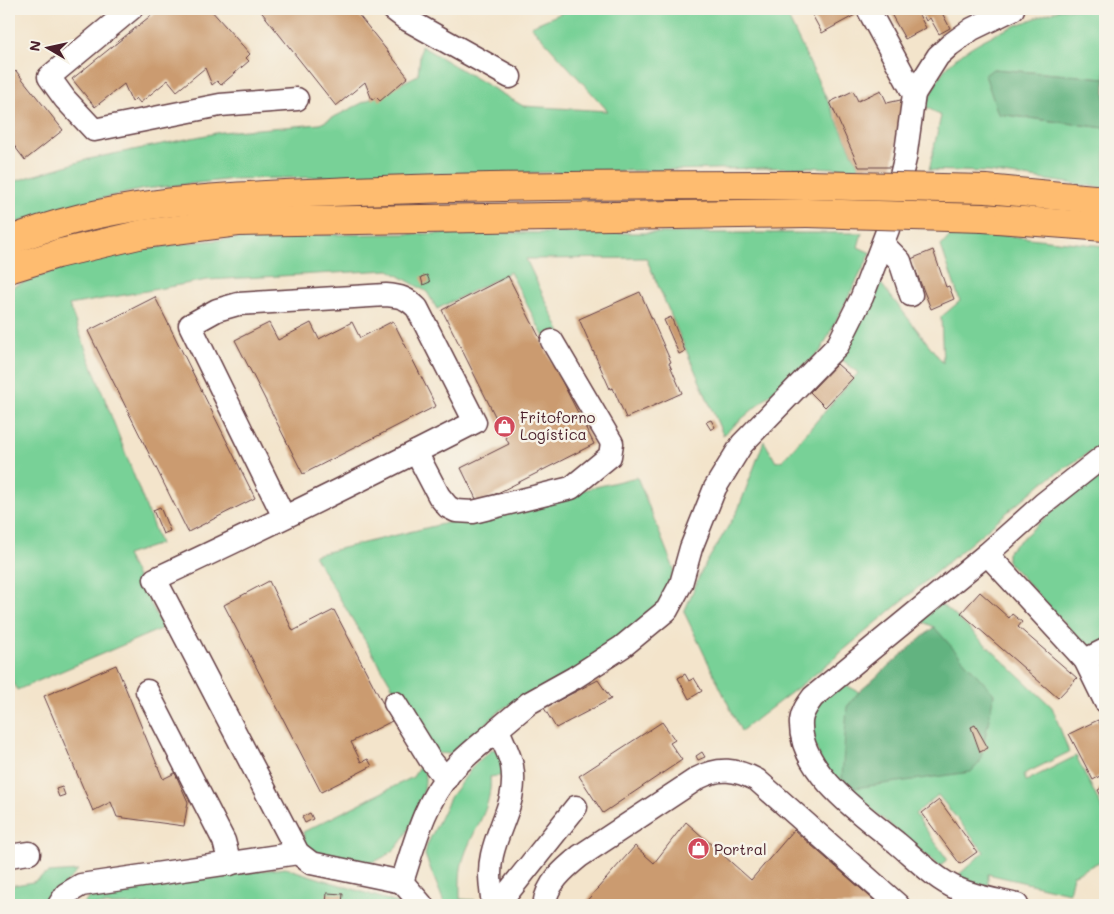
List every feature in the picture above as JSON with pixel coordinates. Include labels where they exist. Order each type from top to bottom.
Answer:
[{"type":"main road","points":[[9,241],[66,221],[151,204],[218,197],[413,188],[809,185],[986,189],[1105,200]]},
{"type":"main road","points":[[9,269],[57,254],[143,234],[238,222],[807,213],[983,218],[1105,227]]},
{"type":"street","points":[[131,9],[49,77],[65,99],[94,130],[220,105],[297,99]]},
{"type":"street","points":[[393,9],[406,19],[510,77]]},
{"type":"street","points":[[868,9],[914,94]]},
{"type":"street","points":[[402,882],[422,824],[446,779],[498,729],[529,703],[574,678],[622,647],[667,610],[681,584],[691,548],[715,488],[742,444],[838,345],[862,297],[883,244],[905,158],[914,94],[938,56],[950,44],[972,29],[1013,9]]},
{"type":"street","points":[[883,244],[900,261],[911,296]]},
{"type":"street","points":[[284,517],[190,325],[217,310],[238,304],[376,296],[400,296],[409,300],[416,308],[475,422],[284,517],[155,579],[298,854],[311,862],[402,882],[422,905]]},
{"type":"street","points":[[416,452],[439,496],[448,507],[456,511],[473,512],[571,488],[578,483],[610,456],[612,443],[552,342]]},
{"type":"street","points":[[1016,905],[957,889],[937,876],[869,820],[834,789],[814,765],[807,750],[801,720],[804,710],[813,697],[987,554],[1043,504],[1105,455]]},
{"type":"street","points":[[987,554],[1085,660],[1105,702]]},
{"type":"street","points":[[1085,660],[1105,650]]},
{"type":"street","points":[[147,691],[224,841],[230,864]]},
{"type":"street","points":[[395,703],[429,758],[446,779]]},
{"type":"street","points":[[492,905],[489,873],[492,855],[510,808],[513,786],[512,764],[498,729]]},
{"type":"street","points":[[544,905],[552,884],[563,870],[580,856],[698,778],[712,771],[728,770],[742,773],[757,780],[898,905]]},
{"type":"street","points":[[498,905],[576,807]]},
{"type":"street","points":[[63,899],[81,885],[298,854]]},
{"type":"green space","points":[[566,9],[784,9],[859,167],[857,169],[810,167],[234,179],[144,189],[81,203],[12,224],[9,216],[9,183],[89,159],[221,132],[320,124],[418,75],[421,46],[523,106],[608,111],[531,26],[564,12]]},
{"type":"green space","points":[[1060,9],[1105,9],[1105,78],[993,69],[998,114],[1105,128],[1105,188],[988,172],[929,170],[941,116],[925,106],[945,69],[969,48],[984,40],[1014,26]]},
{"type":"green space","points":[[993,69],[1105,78],[1105,128],[998,114],[985,75]]},
{"type":"green space","points":[[474,233],[862,233],[858,247],[871,253],[820,352],[723,435],[646,258],[526,259],[561,333],[546,341],[510,272],[437,309],[427,292],[389,270],[207,280],[69,305],[160,544],[126,555],[163,628],[17,690],[9,674],[9,288],[56,270],[84,262],[131,251],[180,244],[278,236]]},
{"type":"green space","points":[[953,233],[981,233],[1105,246],[1105,442],[1042,483],[813,676],[741,731],[684,612],[702,570],[738,510],[764,441],[776,462],[783,460],[858,373],[840,358],[879,281],[943,363],[941,317],[960,301],[941,246]]},
{"type":"green space","points":[[1105,464],[1105,641],[1094,647],[1086,646],[1007,561],[1007,552]]},
{"type":"green space","points":[[637,477],[674,569],[661,607],[598,657],[502,709],[453,754],[432,753],[314,555]]},
{"type":"green space","points":[[938,603],[949,610],[1052,707],[1069,752],[1024,774],[1026,781],[1076,756],[1105,814],[1105,859],[1073,875],[1069,893],[988,874],[988,890],[954,879],[984,852],[938,795],[915,814],[947,859],[940,867],[825,770],[807,726],[813,706],[844,684],[859,692],[847,707],[934,627],[919,620]]},
{"type":"green space","points":[[934,627],[994,694],[980,762],[971,772],[854,788],[842,778],[847,707],[859,692]]},
{"type":"green space","points":[[493,749],[502,753],[505,775],[490,777],[490,788],[485,809],[462,862],[460,899],[475,900],[475,905],[445,905],[425,855],[427,845],[451,796],[475,764]]},
{"type":"green space","points":[[422,763],[425,776],[423,795],[406,834],[393,851],[375,861],[365,864],[354,864],[340,861],[306,848],[303,832],[413,777]]},
{"type":"green space","points":[[286,868],[404,905],[82,905],[92,895],[135,885]]},
{"type":"green space","points":[[78,871],[47,902],[48,905],[9,905],[9,886],[33,882],[48,873]]},
{"type":"building","points":[[159,9],[210,9],[250,54],[246,58],[249,61],[221,85],[217,81],[212,85],[205,68],[177,91],[168,80],[140,103],[136,98],[132,102],[124,84],[95,107],[72,79]]},
{"type":"building","points":[[259,9],[354,9],[408,77],[380,101],[376,97],[372,100],[365,82],[336,106]]},
{"type":"building","points":[[809,9],[851,9],[855,15],[822,33]]},
{"type":"building","points":[[892,9],[920,9],[917,11],[926,28],[905,39],[891,14],[894,12]]},
{"type":"building","points":[[920,9],[940,9],[950,28],[939,34],[930,18],[926,21]]},
{"type":"building","points":[[16,71],[63,130],[25,160],[9,139],[9,77]]},
{"type":"building","points":[[881,90],[887,103],[905,99],[892,167],[859,167],[830,102],[853,91],[858,101]]},
{"type":"building","points":[[933,250],[946,287],[949,286],[954,299],[931,309],[911,259]]},
{"type":"building","points":[[427,275],[430,282],[423,285],[421,277]]},
{"type":"building","points":[[508,276],[594,444],[478,503],[461,468],[509,444],[442,310]]},
{"type":"building","points":[[640,292],[671,362],[669,363],[682,393],[626,418],[613,388],[610,389],[579,319]]},
{"type":"building","points":[[155,297],[255,498],[188,532],[88,331]]},
{"type":"building","points":[[671,317],[685,351],[679,354],[664,320]]},
{"type":"building","points":[[393,321],[436,406],[303,474],[235,340],[269,323],[278,340],[311,323],[319,339],[352,322],[360,338]]},
{"type":"building","points":[[837,364],[853,378],[825,407],[810,392]]},
{"type":"building","points":[[711,420],[715,427],[711,430],[706,422]]},
{"type":"building","points":[[160,507],[170,531],[163,534],[153,510]]},
{"type":"building","points":[[269,581],[293,631],[334,610],[392,721],[351,742],[361,762],[368,759],[372,766],[321,792],[224,605]]},
{"type":"building","points":[[980,592],[1009,618],[1012,614],[1022,622],[1018,627],[1077,678],[1058,698],[961,613]]},
{"type":"building","points":[[116,665],[163,779],[175,773],[188,802],[184,826],[117,817],[111,802],[93,811],[44,696]]},
{"type":"building","points":[[685,674],[689,681],[694,678],[702,691],[689,699],[678,678]]},
{"type":"building","points":[[598,680],[611,699],[556,728],[544,708]]},
{"type":"building","points":[[1098,720],[1105,734],[1105,773],[1093,780],[1069,734]]},
{"type":"building","points":[[662,722],[675,740],[670,743],[682,760],[603,813],[579,776]]},
{"type":"building","points":[[975,725],[988,748],[980,752],[971,727]]},
{"type":"building","points":[[702,752],[705,757],[698,760],[696,756]]},
{"type":"building","points":[[1105,786],[1105,803],[1098,790]]},
{"type":"building","points":[[62,787],[65,795],[59,797],[56,789]]},
{"type":"building","points":[[939,800],[977,852],[960,864],[922,813]]},
{"type":"building","points":[[310,813],[313,819],[305,823],[302,817]]},
{"type":"building","points":[[686,822],[751,880],[794,830],[877,903],[876,905],[583,905],[635,846],[654,863]]},
{"type":"building","points":[[327,893],[343,894],[342,904],[326,903]]},
{"type":"place","name":"Fritoforno Logística","points":[[504,426]]},
{"type":"place","name":"Portral","points":[[698,849]]}]
